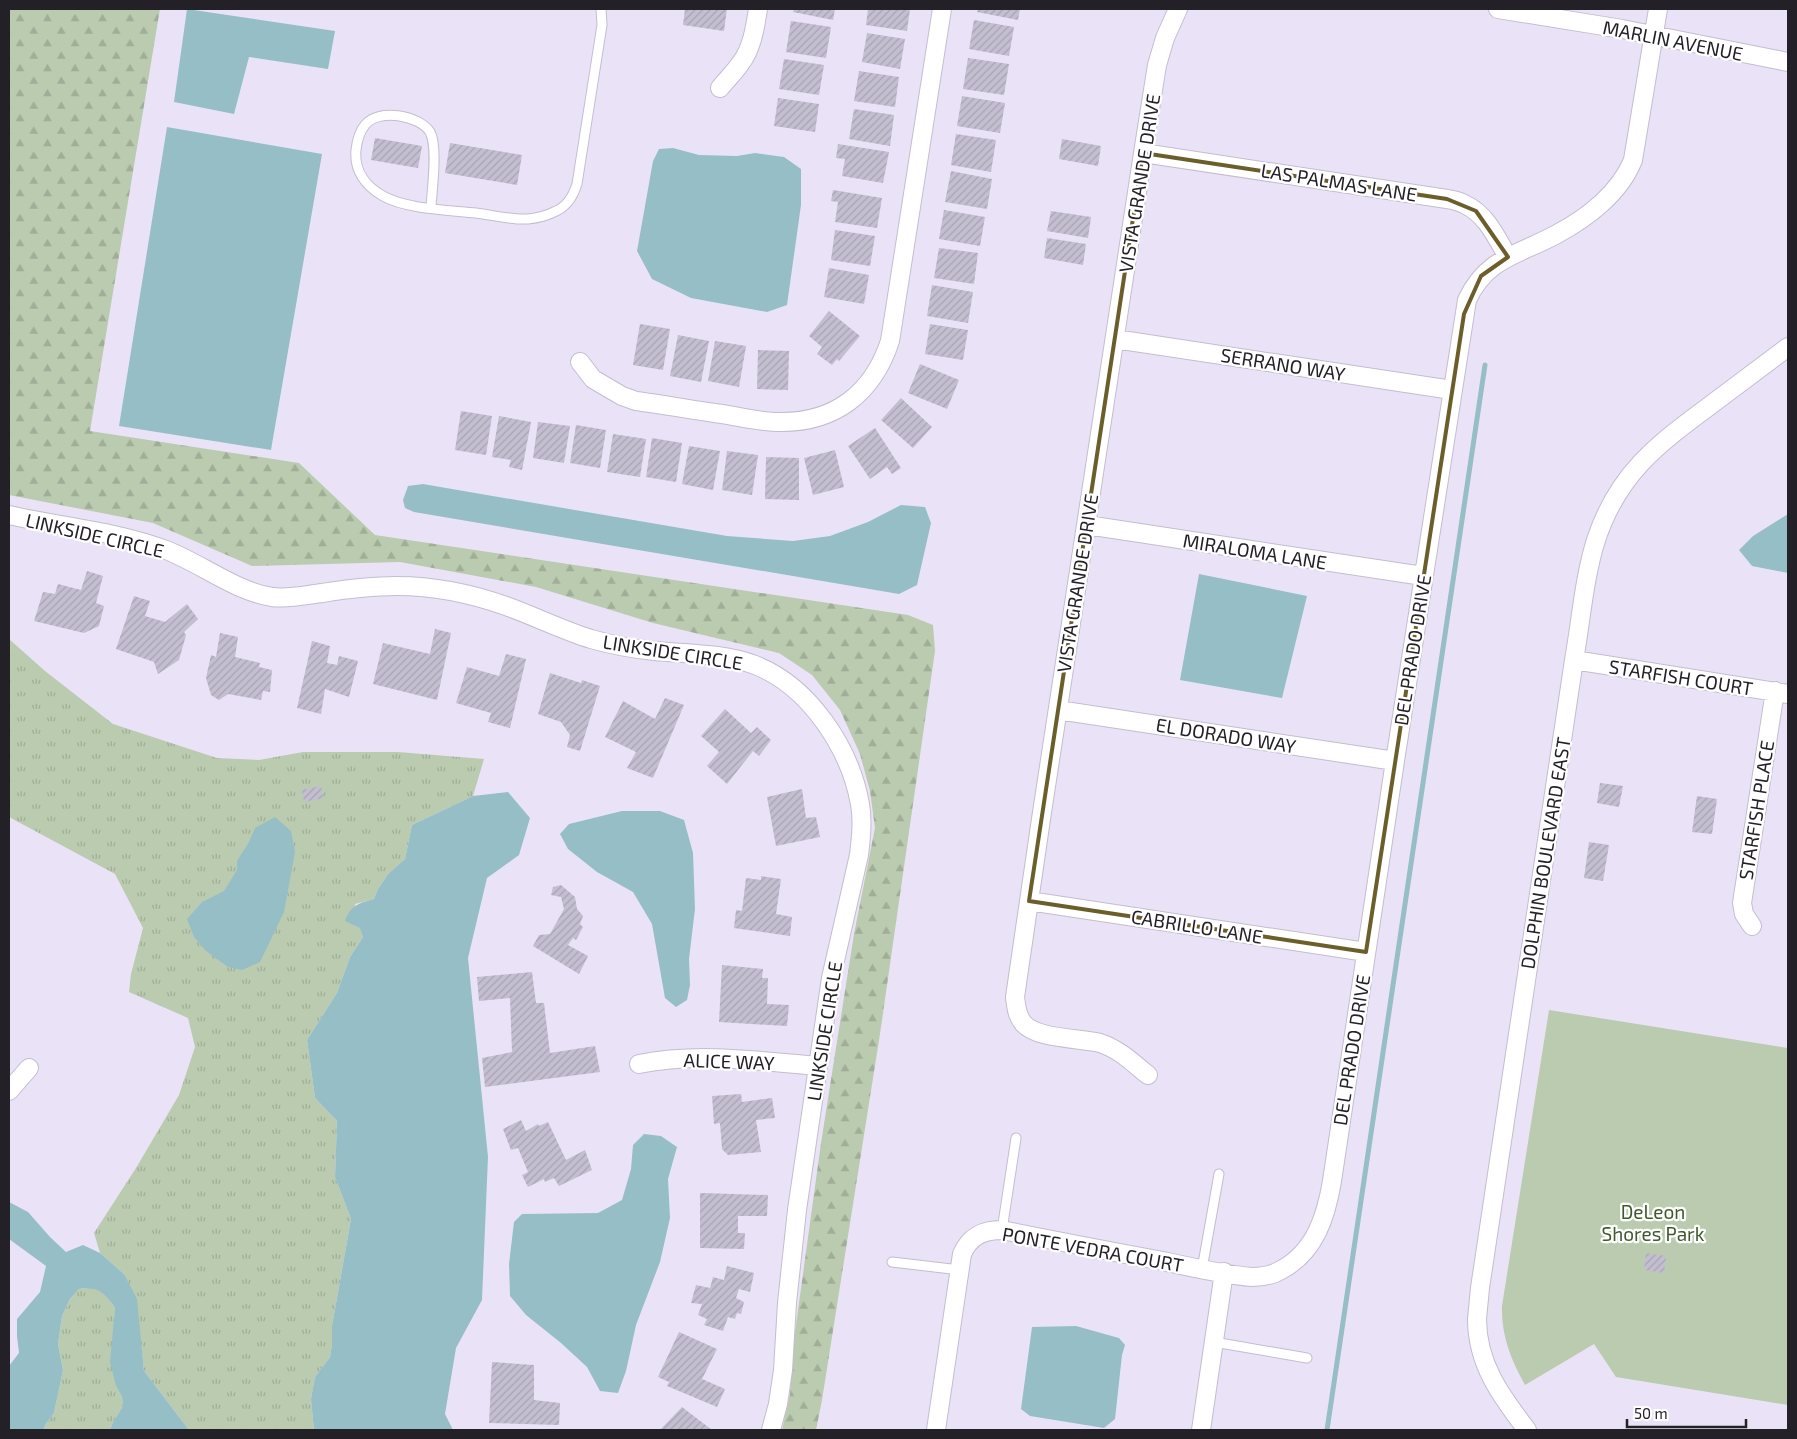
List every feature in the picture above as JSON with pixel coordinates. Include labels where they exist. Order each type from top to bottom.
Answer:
[{"type":"street","points":[[720,88],[742,63],[752,40],[758,9]]},
{"type":"street","points":[[580,362],[593,379],[622,396],[636,401],[777,422],[818,417],[833,411],[858,395],[882,365],[890,342],[942,9]]},
{"type":"street","name":"VISTA GRANDE DRIVE","points":[[1148,1075],[1119,1052],[1100,1044],[1040,1033],[1030,1029],[1022,1022],[1017,1012],[1015,997],[1157,65],[1178,9]]},
{"type":"street","name":"MARLIN AVENUE","points":[[1498,9],[1788,62]]},
{"type":"street","name":"DEL PRADO DRIVE","points":[[1224,1272],[1252,1277],[1267,1276],[1281,1270],[1297,1259],[1311,1244],[1320,1229],[1327,1207],[1467,300],[1481,276],[1492,266],[1575,223],[1619,185],[1628,172],[1633,160],[1658,9]]},
{"type":"street","name":"LAS PALMAS LANE","points":[[1143,153],[1447,199],[1466,204],[1488,223],[1508,257]]},
{"type":"street","name":"SERRANO WAY","points":[[1115,339],[1452,390]]},
{"type":"street","name":"DOLPHIN BOULEVARD EAST","points":[[1527,1430],[1492,1382],[1483,1356],[1477,1320],[1480,1288],[1591,558],[1610,508],[1639,463],[1665,438],[1788,347]]},
{"type":"street","name":"LINKSIDE CIRCLE","points":[[9,515],[137,541],[183,557],[251,592],[272,597],[291,597],[362,587],[398,586],[428,588],[472,596],[505,606],[589,638],[622,647],[702,654],[755,665],[782,680],[806,699],[834,737],[850,770],[860,804],[862,833],[859,855],[831,978],[797,1210],[783,1370],[778,1404],[771,1430]]},
{"type":"street","name":"MIRALOMA LANE","points":[[1087,525],[1423,576]]},
{"type":"street","name":"STARFISH COURT","points":[[1574,660],[1782,692]]},
{"type":"street","name":"STARFISH PLACE","points":[[1752,926],[1744,914],[1742,904],[1782,692]]},
{"type":"street","name":"EL DORADO WAY","points":[[1058,710],[1395,761]]},
{"type":"street","name":"CABRILLO LANE","points":[[1029,901],[1366,952]]},
{"type":"street","name":"ALICE WAY","points":[[639,1064],[689,1057],[818,1066]]},
{"type":"street","points":[[9,1091],[29,1068]]},
{"type":"street","name":"PONTE VEDRA COURT","points":[[936,1430],[962,1254],[972,1238],[986,1231],[1002,1230],[1224,1272]]},
{"type":"street","points":[[1201,1430],[1224,1272]]},
{"type":"lane","points":[[431,207],[434,155],[430,133],[423,125],[399,116],[388,115],[376,118],[366,124],[360,133],[356,147],[358,171],[375,190],[392,200],[431,207],[528,219],[554,212],[567,204],[577,184],[602,25],[601,9]]},
{"type":"lane","points":[[1002,1230],[1016,1138]]},
{"type":"lane","points":[[1202,1269],[1219,1174]]},
{"type":"lane","points":[[892,1262],[960,1270]]},
{"type":"lane","points":[[1214,1342],[1307,1358]]},
{"type":"highlighted area","points":[[1143,153],[1447,199],[1476,211],[1508,257],[1481,276],[1464,314],[1366,952],[1029,901]]},
{"type":"green space","points":[[9,9],[160,9],[90,431],[299,463],[375,535],[908,615],[933,625],[935,651],[880,1034],[816,1430],[782,1430],[790,1394],[795,1332],[821,1143],[854,934],[875,828],[870,791],[860,754],[840,710],[812,675],[779,653],[653,623],[536,587],[400,562],[252,566],[153,523],[9,495]]},
{"type":"green space","points":[[9,639],[45,671],[113,724],[217,758],[259,760],[303,752],[398,752],[484,759],[473,796],[412,825],[405,859],[388,874],[374,899],[355,904],[363,937],[350,957],[337,993],[307,1040],[315,1098],[337,1121],[335,1177],[351,1219],[332,1326],[330,1357],[315,1377],[311,1399],[314,1430],[189,1430],[144,1371],[141,1343],[124,1274],[100,1253],[94,1233],[136,1168],[179,1095],[195,1047],[188,1018],[129,992],[131,974],[143,928],[115,874],[9,817]]},
{"type":"green space","name":"DeLeon Shores Park","points":[[1549,1010],[1788,1048],[1788,1405],[1616,1377],[1594,1344],[1525,1385],[1515,1366],[1505,1337],[1502,1306]]},
{"type":"green space","points":[[91,1288],[104,1292],[115,1308],[116,1386],[122,1397],[123,1406],[110,1430],[44,1430],[45,1425],[54,1413],[63,1370],[58,1344],[62,1316],[70,1299],[79,1289]]},
{"type":"shaded area","points":[[187,9],[335,31],[328,69],[249,57],[234,114],[174,102]]},
{"type":"shaded area","points":[[167,127],[322,154],[271,450],[119,426]]},
{"type":"shaded area","points":[[673,148],[699,155],[737,156],[755,153],[784,157],[801,169],[801,205],[787,305],[767,312],[691,298],[652,279],[637,251],[653,161],[659,149]]},
{"type":"shaded area","points":[[423,484],[727,536],[793,541],[830,536],[868,522],[901,505],[925,507],[931,523],[917,585],[899,594],[414,512],[405,508],[403,500],[408,486]]},
{"type":"shaded area","points":[[1788,514],[1788,573],[1752,566],[1739,550],[1753,536]]},
{"type":"shaded area","points":[[1199,574],[1307,596],[1282,698],[1180,680]]},
{"type":"shaded area","points":[[508,792],[530,818],[519,855],[487,878],[468,958],[488,1157],[482,1300],[456,1348],[445,1414],[453,1430],[314,1430],[311,1399],[315,1377],[330,1357],[332,1326],[351,1219],[335,1177],[337,1121],[315,1098],[307,1040],[337,993],[350,957],[363,937],[360,928],[345,921],[347,916],[356,906],[374,899],[388,874],[405,859],[412,825],[473,796]]},
{"type":"shaded area","points":[[622,811],[660,811],[684,820],[693,853],[695,909],[689,959],[690,985],[687,1000],[676,1007],[665,998],[652,924],[633,892],[597,872],[568,849],[560,834],[569,824]]},
{"type":"shaded area","points":[[275,817],[291,831],[295,852],[284,912],[260,962],[242,970],[228,967],[206,951],[194,937],[187,919],[202,902],[224,891],[237,870],[237,861],[255,828]]},
{"type":"shaded area","points":[[644,1134],[661,1136],[677,1147],[668,1179],[670,1218],[660,1262],[636,1325],[626,1371],[618,1393],[600,1391],[587,1367],[526,1315],[510,1296],[509,1264],[514,1222],[522,1214],[598,1213],[622,1200],[631,1169],[633,1145]]},
{"type":"shaded area","points":[[9,1202],[28,1212],[66,1252],[83,1245],[100,1253],[124,1274],[137,1299],[144,1371],[189,1430],[110,1430],[123,1406],[122,1397],[116,1386],[110,1362],[115,1308],[104,1294],[92,1289],[79,1289],[70,1299],[62,1316],[58,1344],[63,1370],[54,1413],[45,1425],[44,1430],[9,1430],[9,1366],[19,1353],[17,1319],[40,1292],[46,1266],[9,1239]]},
{"type":"shaded area","points":[[1076,1326],[1119,1338],[1125,1345],[1122,1355],[1115,1419],[1104,1428],[1030,1416],[1021,1409],[1032,1327]]},
{"type":"building","points":[[685,9],[727,9],[724,31],[683,25]]},
{"type":"building","points":[[794,9],[835,9],[833,20],[793,12]]},
{"type":"building","points":[[868,9],[910,9],[907,31],[866,25]]},
{"type":"building","points":[[978,9],[1020,9],[1018,20],[977,12]]},
{"type":"building","points":[[974,20],[1014,27],[1009,56],[969,49]]},
{"type":"building","points":[[791,21],[831,27],[826,58],[786,52]]},
{"type":"building","points":[[867,33],[905,39],[900,69],[862,62]]},
{"type":"building","points":[[968,58],[1009,64],[1004,95],[963,89]]},
{"type":"building","points":[[784,59],[824,65],[819,95],[779,89]]},
{"type":"building","points":[[859,71],[899,77],[895,107],[854,101]]},
{"type":"building","points":[[962,96],[1005,103],[1000,133],[957,126]]},
{"type":"building","points":[[778,98],[819,104],[815,132],[774,126]]},
{"type":"building","points":[[854,109],[894,115],[890,146],[849,139]]},
{"type":"building","points":[[956,134],[996,140],[991,172],[951,165]]},
{"type":"building","points":[[375,138],[422,146],[418,168],[371,160]]},
{"type":"building","points":[[1062,139],[1101,146],[1098,166],[1059,159]]},
{"type":"building","points":[[450,143],[522,155],[517,185],[445,173]]},
{"type":"building","points":[[838,144],[889,152],[883,183],[842,176],[845,159],[836,158]]},
{"type":"building","points":[[951,171],[992,179],[987,209],[945,202]]},
{"type":"building","points":[[833,190],[882,198],[877,228],[835,222],[838,202],[831,201]]},
{"type":"building","points":[[944,210],[985,217],[980,246],[939,239]]},
{"type":"building","points":[[1051,211],[1091,217],[1088,238],[1047,231]]},
{"type":"building","points":[[835,230],[875,236],[870,266],[831,260]]},
{"type":"building","points":[[1047,238],[1086,244],[1083,265],[1044,258]]},
{"type":"building","points":[[939,248],[978,253],[974,284],[934,278]]},
{"type":"building","points":[[829,268],[869,275],[864,304],[824,297]]},
{"type":"building","points":[[932,285],[973,292],[968,323],[927,316]]},
{"type":"building","points":[[829,311],[860,336],[839,361],[837,359],[832,365],[817,354],[822,347],[809,336]]},
{"type":"building","points":[[640,324],[670,329],[663,370],[633,365]]},
{"type":"building","points":[[930,324],[968,330],[963,360],[925,354]]},
{"type":"building","points":[[678,335],[709,341],[701,382],[670,376]]},
{"type":"building","points":[[715,341],[746,346],[739,387],[708,381]]},
{"type":"building","points":[[758,350],[789,351],[788,390],[757,389]]},
{"type":"building","points":[[920,364],[959,380],[947,409],[908,393]]},
{"type":"building","points":[[901,398],[932,427],[913,448],[881,420]]},
{"type":"building","points":[[461,411],[492,416],[486,455],[455,450]]},
{"type":"building","points":[[499,416],[531,422],[522,470],[509,467],[511,460],[492,457]]},
{"type":"building","points":[[538,422],[570,426],[564,463],[533,458]]},
{"type":"building","points":[[576,425],[606,430],[600,468],[570,463]]},
{"type":"building","points":[[875,428],[901,468],[892,474],[887,467],[870,479],[848,446]]},
{"type":"building","points":[[613,434],[646,439],[640,477],[607,472]]},
{"type":"building","points":[[652,438],[682,443],[676,482],[646,477]]},
{"type":"building","points":[[689,446],[720,451],[713,490],[682,484]]},
{"type":"building","points":[[835,450],[844,487],[813,495],[804,458]]},
{"type":"building","points":[[727,451],[758,455],[752,495],[722,490]]},
{"type":"building","points":[[766,457],[799,458],[799,500],[765,499]]},
{"type":"building","points":[[87,571],[103,576],[96,603],[104,606],[99,626],[84,633],[34,621],[43,592],[55,594],[58,584],[81,590]]},
{"type":"building","points":[[134,596],[150,601],[145,616],[165,622],[187,604],[198,619],[184,632],[186,635],[179,660],[158,674],[154,662],[116,649]]},
{"type":"building","points":[[435,629],[451,633],[437,700],[373,684],[383,643],[430,654]]},
{"type":"building","points":[[220,633],[238,637],[235,657],[260,663],[259,667],[272,670],[270,692],[263,691],[261,700],[228,694],[219,700],[211,695],[206,678],[211,655],[216,657]]},
{"type":"building","points":[[312,641],[330,646],[327,663],[337,665],[339,656],[358,661],[349,697],[325,689],[321,714],[297,708]]},
{"type":"building","points":[[506,654],[526,659],[510,728],[488,722],[491,713],[456,703],[467,667],[499,676]]},
{"type":"building","points":[[550,673],[581,683],[582,680],[600,686],[580,751],[567,747],[570,735],[561,722],[538,714]]},
{"type":"building","points":[[665,698],[684,705],[653,778],[627,768],[636,752],[605,737],[623,701],[655,719]]},
{"type":"building","points":[[725,709],[751,733],[757,727],[771,740],[759,756],[753,751],[727,784],[707,766],[719,752],[701,736]]},
{"type":"building","points":[[1600,783],[1623,786],[1619,807],[1597,803]]},
{"type":"building","points":[[321,786],[323,798],[304,802],[302,790]]},
{"type":"building","points":[[802,789],[806,818],[816,817],[820,837],[776,846],[767,797]]},
{"type":"building","points":[[1697,796],[1717,799],[1712,834],[1692,832]]},
{"type":"building","points":[[1589,842],[1609,845],[1603,881],[1584,878]]},
{"type":"building","points":[[761,876],[781,879],[776,914],[792,917],[790,936],[734,928],[736,910],[742,911],[746,878],[761,880]]},
{"type":"building","points":[[561,885],[575,897],[577,909],[583,916],[580,924],[583,927],[576,940],[573,938],[568,945],[588,956],[579,974],[533,946],[539,935],[550,934],[564,909],[561,897],[551,895],[553,887]]},
{"type":"building","points":[[722,965],[763,969],[762,978],[768,978],[767,1004],[789,1005],[787,1026],[719,1022]]},
{"type":"building","points":[[532,972],[536,1003],[544,1003],[550,1053],[595,1046],[600,1072],[485,1087],[482,1058],[512,1052],[510,998],[479,1001],[477,977]]},
{"type":"building","points":[[741,1094],[742,1102],[772,1098],[775,1118],[756,1120],[761,1152],[728,1155],[722,1149],[720,1123],[714,1124],[712,1096]]},
{"type":"building","points":[[521,1120],[526,1131],[538,1124],[539,1126],[548,1122],[566,1160],[585,1150],[592,1170],[559,1186],[554,1178],[545,1182],[544,1179],[528,1187],[522,1175],[528,1172],[518,1148],[511,1150],[503,1129]]},
{"type":"building","points":[[700,1193],[768,1195],[767,1216],[738,1216],[738,1233],[745,1233],[744,1249],[700,1248]]},
{"type":"building","points":[[1646,1253],[1666,1256],[1664,1273],[1644,1270]]},
{"type":"building","points":[[727,1266],[754,1273],[750,1292],[739,1289],[736,1298],[744,1302],[741,1314],[737,1313],[735,1319],[728,1317],[723,1331],[704,1325],[707,1319],[698,1315],[702,1304],[691,1303],[696,1285],[710,1288],[713,1277],[724,1280]]},
{"type":"building","points":[[679,1332],[717,1349],[702,1379],[725,1389],[717,1407],[667,1386],[669,1382],[658,1377]]},
{"type":"building","points":[[492,1362],[534,1365],[534,1400],[560,1403],[559,1425],[489,1423]]},
{"type":"building","points":[[682,1407],[712,1430],[660,1430]]},
{"type":"waterway","points":[[1327,1430],[1485,365]]}]
